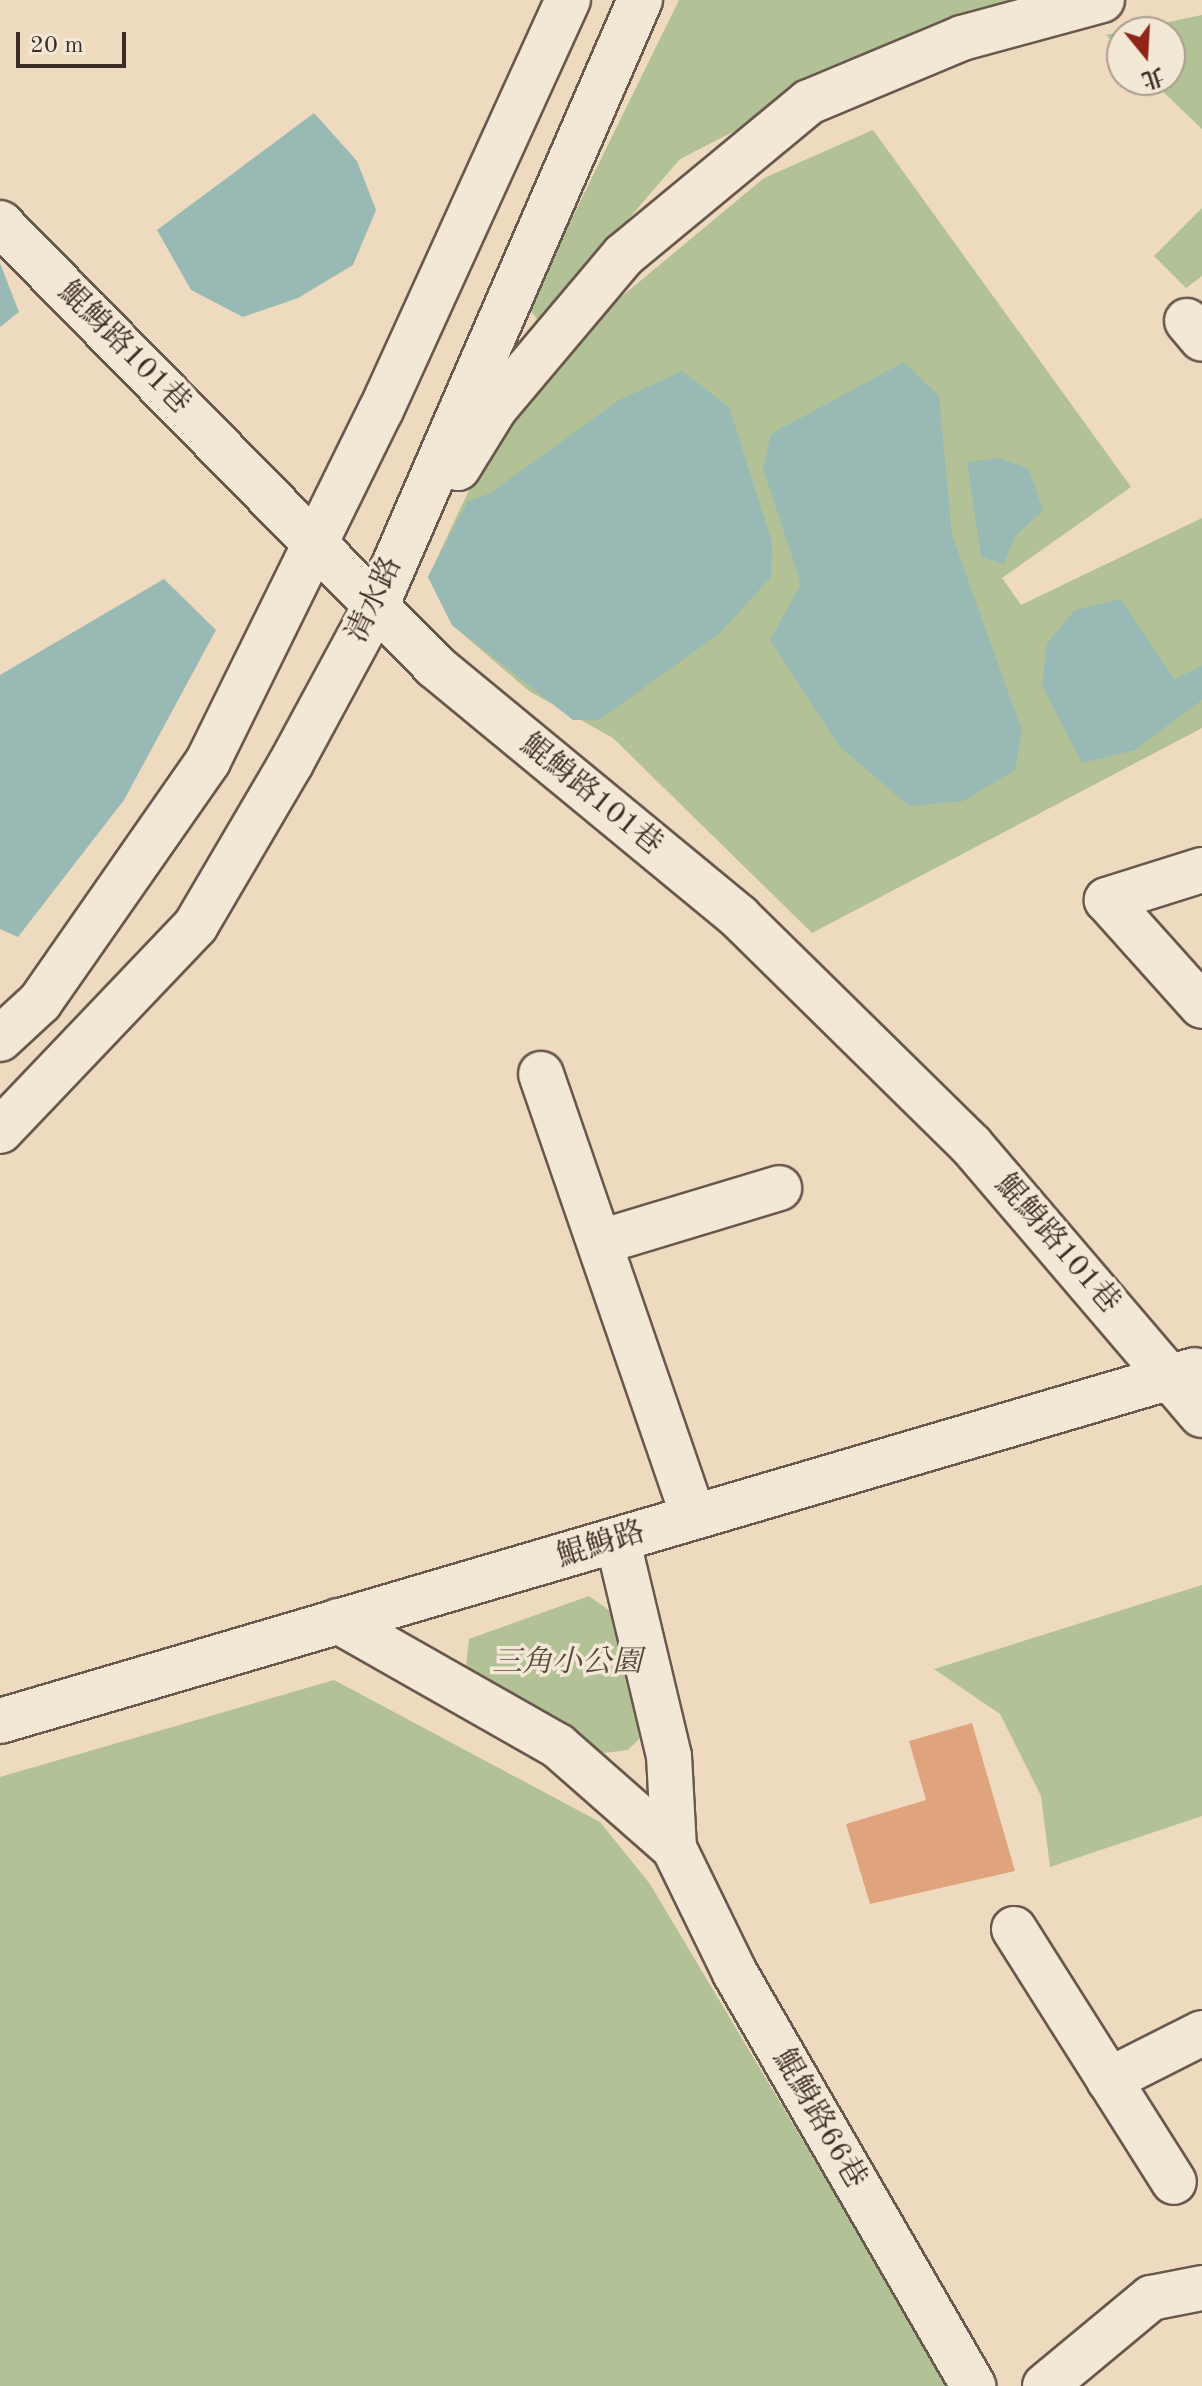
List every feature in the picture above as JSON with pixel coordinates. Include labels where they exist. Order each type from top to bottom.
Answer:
[{"type":"street","points":[[0,1039],[40,1002],[208,761],[568,0]]},
{"type":"street","name":"清水路","points":[[0,1131],[196,925],[377,604],[640,0]]},
{"type":"street","points":[[377,604],[495,408],[624,255],[710,178],[809,102],[962,38],[1102,0]]},
{"type":"street","name":"鯤鯓路101巷","points":[[0,223],[436,667],[739,917],[971,1145],[1187,1372],[1202,1415]]},
{"type":"street","points":[[1202,870],[1107,900],[1202,1006]]},
{"type":"street","points":[[541,1074],[604,1241],[693,1515]]},
{"type":"street","points":[[604,1241],[779,1188]]},
{"type":"street","name":"鯤鯓路","points":[[0,1721],[618,1542],[693,1515],[1187,1372]]},
{"type":"street","name":"鯤鯓路66巷","points":[[618,1542],[669,1756],[674,1848]]},
{"type":"street","name":"鯤鯓路66巷","points":[[338,1621],[558,1746],[674,1848],[735,1973],[973,2386]]},
{"type":"street","points":[[1014,1929],[1174,2182]]},
{"type":"street","points":[[1109,2080],[1202,2033]]},
{"type":"street","points":[[1059,2381],[1151,2298],[1202,2288]]},
{"type":"green space","points":[[679,0],[1070,0],[905,44],[680,159],[540,322],[528,308]]},
{"type":"green space","points":[[1202,15],[1202,129],[1168,96],[1186,96],[1186,18]]},
{"type":"green space","points":[[873,130],[1131,487],[1002,578],[1021,605],[1202,518],[1202,728],[812,933],[613,738],[529,691],[452,625],[428,577],[489,448],[579,332],[764,178]]},
{"type":"green space","points":[[1202,208],[1202,276],[1186,288],[1154,256]]},
{"type":"green space","points":[[1202,1585],[1202,1816],[1050,1867],[1041,1796],[1000,1714],[934,1669]]},
{"type":"green space","name":"三角小公園","points":[[589,1596],[610,1611],[646,1732],[628,1750],[604,1753],[466,1668],[469,1639]]},
{"type":"green space","points":[[334,1680],[600,1822],[650,1884],[949,2386],[0,2386],[0,1777]]},
{"type":"water","points":[[314,113],[357,161],[376,210],[353,265],[298,298],[243,317],[191,290],[157,230]]},
{"type":"water","points":[[0,263],[19,312],[0,327]]},
{"type":"water","points":[[904,362],[939,396],[952,535],[1022,731],[1015,770],[963,801],[909,806],[839,746],[770,640],[801,584],[763,468],[771,434]]},
{"type":"water","points":[[682,371],[729,407],[772,542],[771,577],[720,633],[599,720],[573,720],[452,625],[428,577],[468,501],[489,494],[619,400]]},
{"type":"water","points":[[1000,458],[1029,469],[1043,511],[1015,536],[1004,564],[981,557],[967,462]]},
{"type":"water","points":[[164,579],[216,630],[124,800],[18,937],[0,929],[0,675]]},
{"type":"water","points":[[1121,599],[1174,679],[1202,666],[1202,700],[1135,750],[1082,763],[1042,686],[1047,643],[1075,610]]},
{"type":"building","points":[[972,1723],[1015,1871],[870,1904],[846,1824],[926,1800],[909,1741]]}]
